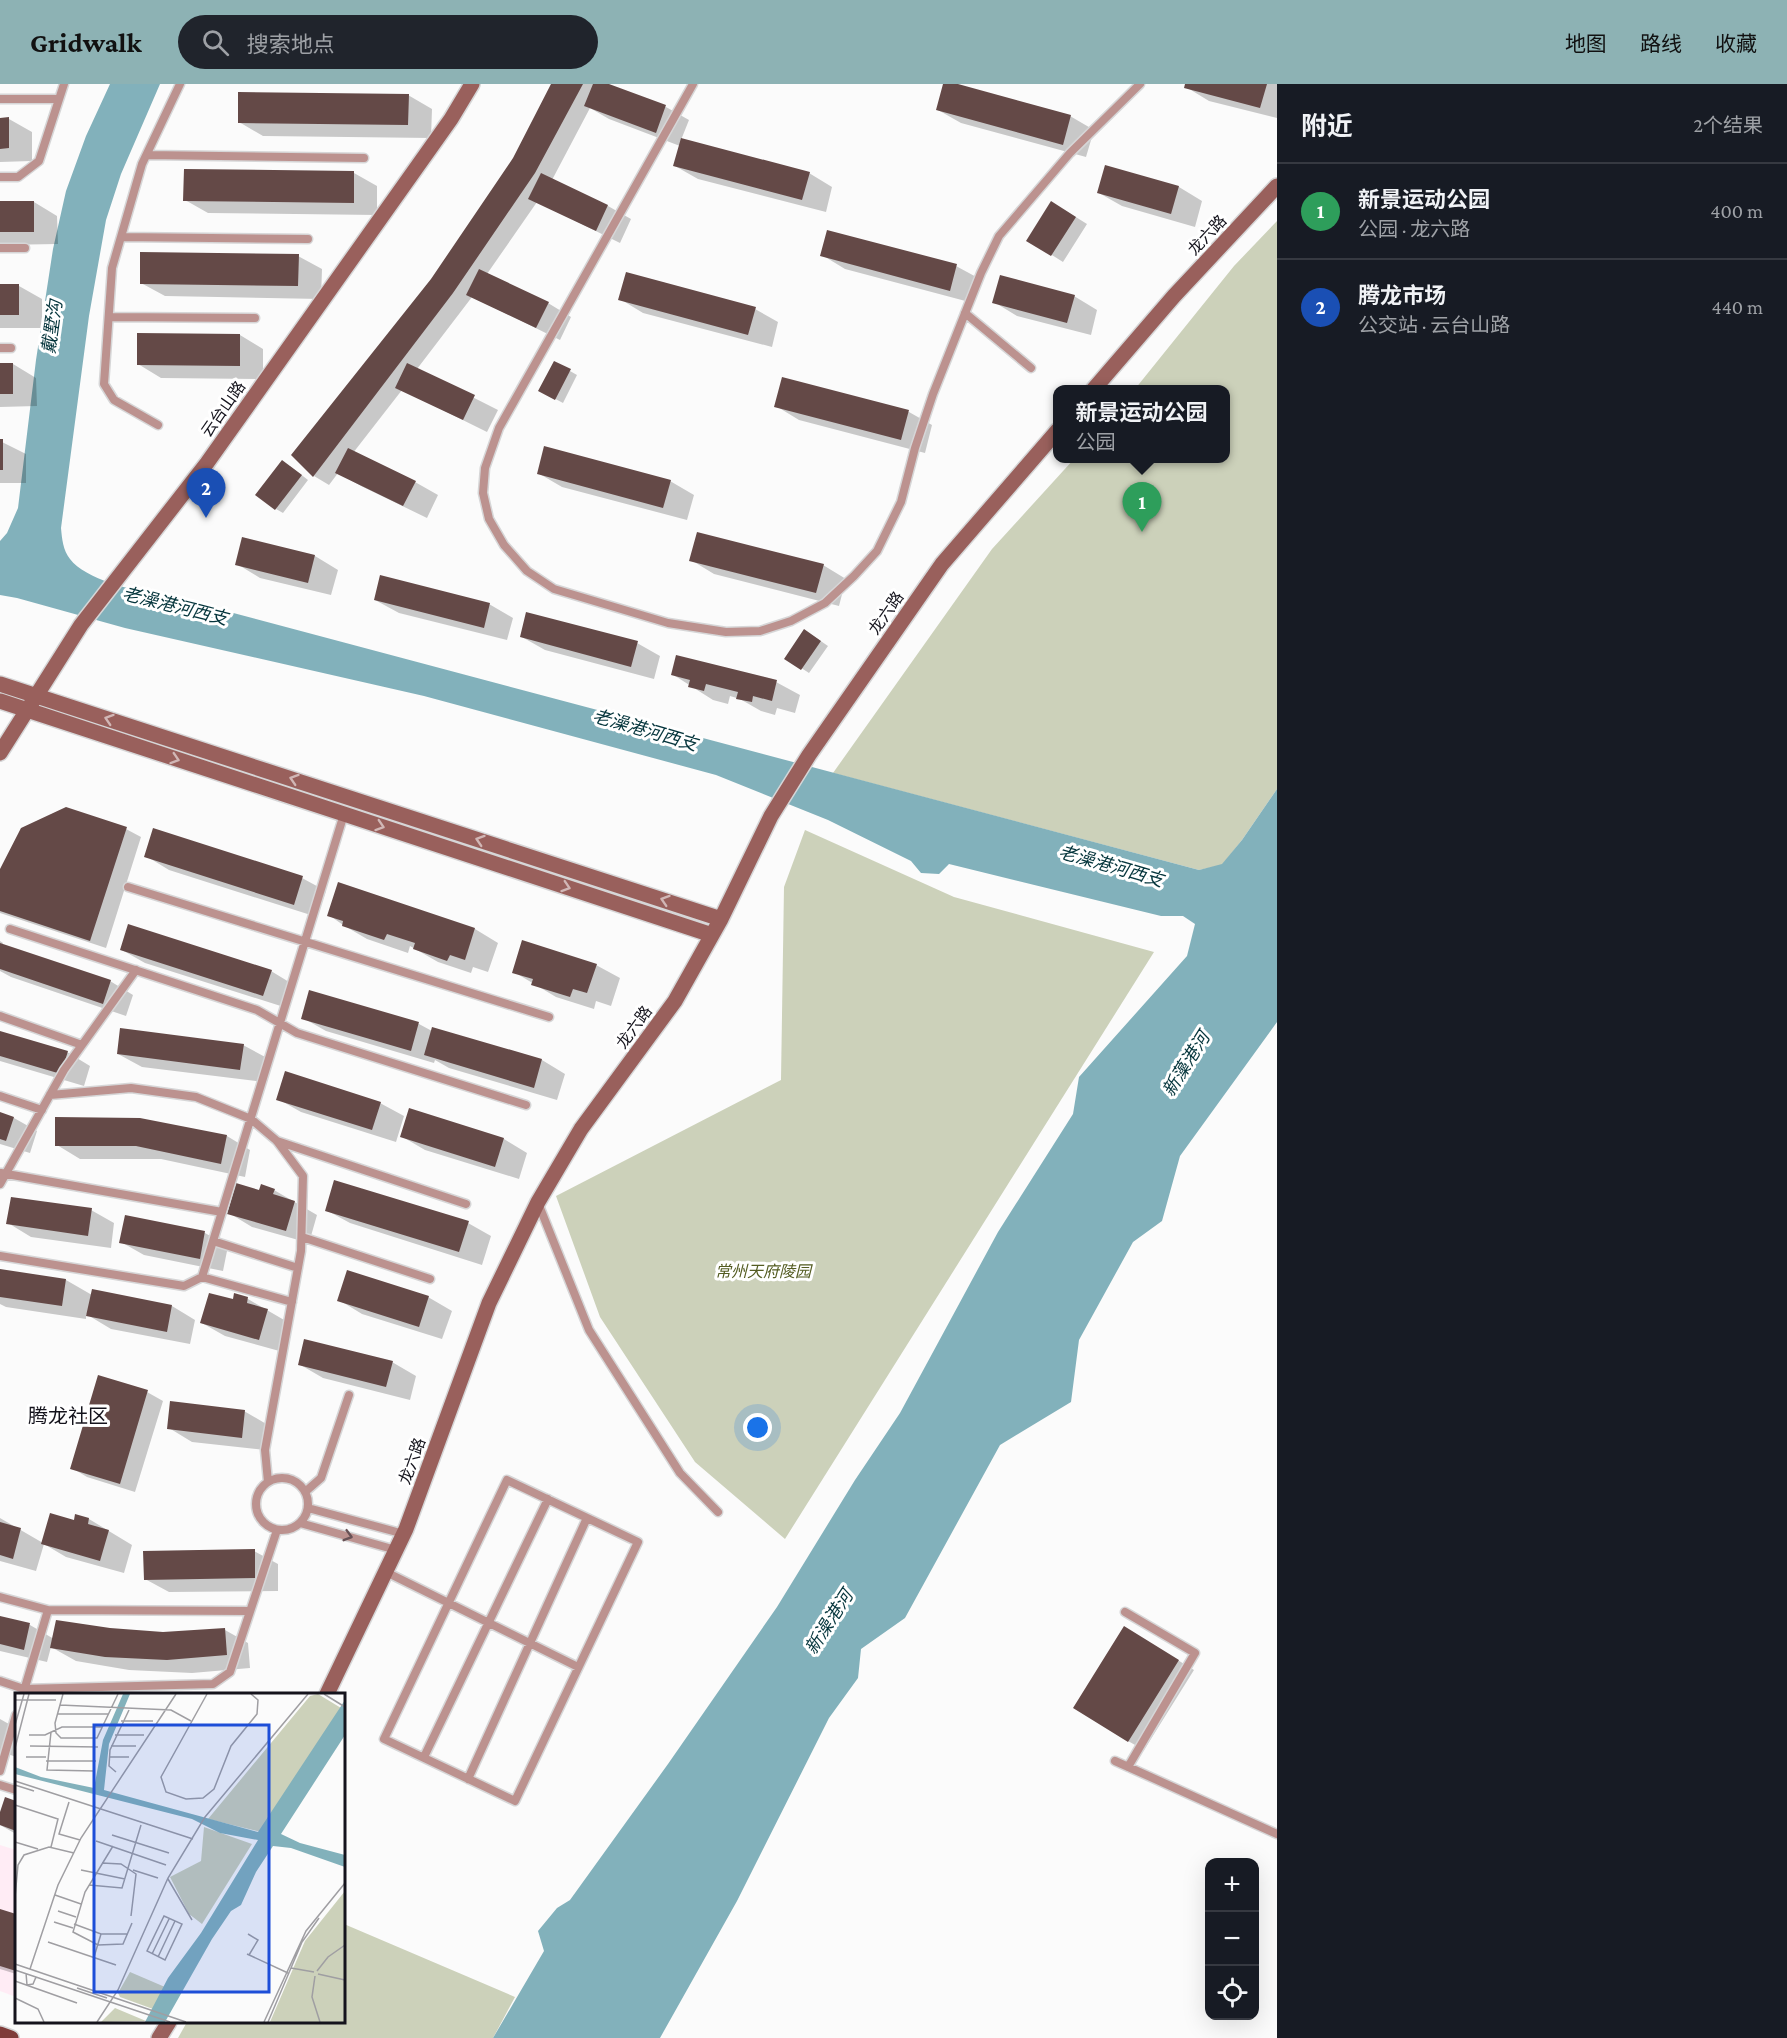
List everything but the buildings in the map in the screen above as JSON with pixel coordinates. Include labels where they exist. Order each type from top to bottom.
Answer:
[{"type":"main road","points":[[0,2034],[11,2038]]},
{"type":"street","name":"云台山路","points":[[0,753],[81,625],[220,444],[451,119],[472,84]]},
{"type":"street","name":"龙六路","points":[[1097,385],[1174,296],[1277,186]]},
{"type":"street","name":"龙六路","points":[[328,1693],[404,1534],[489,1303],[538,1202],[581,1129],[675,1001],[721,919],[771,816],[809,755],[942,564],[1053,436]]},
{"type":"street","points":[[0,684],[721,919]]},
{"type":"street","points":[[0,701],[712,935]]},
{"type":"street","points":[[159,2038],[168,2023]]},
{"type":"lane","points":[[0,177],[18,177],[39,161],[64,84]]},
{"type":"lane","points":[[158,425],[114,400],[104,384],[112,267],[147,155],[180,84]]},
{"type":"lane","points":[[693,84],[499,428],[485,468],[483,493],[489,519],[504,545],[527,571],[554,589],[669,623],[726,632],[760,630],[791,621],[825,603],[877,551],[901,502],[915,448],[933,394],[999,236],[1070,153],[1140,84]]},
{"type":"lane","points":[[0,99],[59,99]]},
{"type":"lane","points":[[147,155],[364,158]]},
{"type":"lane","points":[[121,237],[308,239]]},
{"type":"lane","points":[[0,248],[25,248]]},
{"type":"lane","points":[[965,313],[1031,368]]},
{"type":"lane","points":[[109,317],[255,318]]},
{"type":"lane","points":[[0,348],[11,348]]},
{"type":"lane","points":[[202,1277],[344,814]]},
{"type":"lane","points":[[128,886],[549,1017]]},
{"type":"lane","points":[[10,929],[257,1010],[297,1033],[526,1105]]},
{"type":"lane","points":[[0,1185],[3,1174],[64,1070],[136,970]]},
{"type":"lane","points":[[0,1016],[82,1045]]},
{"type":"lane","points":[[50,1095],[131,1088],[196,1097],[251,1119],[277,1141],[303,1176],[302,1237],[298,1268],[265,1450],[268,1482]]},
{"type":"lane","points":[[0,1096],[42,1110]]},
{"type":"lane","points":[[277,1141],[466,1204]]},
{"type":"lane","points":[[3,1174],[222,1212]]},
{"type":"lane","points":[[538,1202],[589,1330],[680,1473],[718,1512]]},
{"type":"lane","points":[[302,1237],[430,1279]]},
{"type":"lane","points":[[213,1241],[298,1268]]},
{"type":"lane","points":[[0,1256],[184,1286],[202,1277],[292,1302]]},
{"type":"lane","points":[[305,1492],[321,1478],[349,1395]]},
{"type":"lane","points":[[276,1478],[285,1478],[300,1485],[305,1492],[308,1508],[300,1523],[294,1528],[277,1530],[269,1527],[257,1514],[255,1505],[261,1488],[276,1478]]},
{"type":"lane","points":[[507,1480],[548,1499],[638,1542],[515,1801],[384,1739],[507,1480]]},
{"type":"lane","points":[[424,1757],[548,1499]]},
{"type":"lane","points":[[308,1508],[404,1534]]},
{"type":"lane","points":[[468,1779],[587,1518]]},
{"type":"lane","points":[[300,1523],[396,1550]]},
{"type":"lane","points":[[0,1681],[23,1692],[213,1684],[230,1672],[277,1530]]},
{"type":"lane","points":[[386,1572],[578,1667]]},
{"type":"lane","points":[[0,1597],[48,1610],[250,1611]]},
{"type":"lane","points":[[23,1692],[48,1610]]},
{"type":"lane","points":[[1125,1612],[1195,1653],[1128,1767]]},
{"type":"lane","points":[[0,1771],[15,1718]]},
{"type":"lane","points":[[1115,1761],[1277,1833]]},
{"type":"lane","points":[[0,1785],[15,1790]]},
{"type":"shaded area","points":[[0,1845],[15,1850],[15,1997],[0,1991]]},
{"type":"green space","points":[[1277,221],[1277,789],[1242,840],[1222,865],[1199,870],[833,773],[992,549],[1070,463],[1230,463],[1230,385],[1138,385],[1234,266]]},
{"type":"green space","name":"常州天府陵园","points":[[805,830],[954,897],[1154,952],[785,1539],[695,1462],[600,1317],[556,1196],[781,1080],[784,887]]},
{"type":"green space","points":[[345,1924],[515,1997],[493,2038],[178,2038],[186,2023],[345,2023]]},
{"type":"water","points":[[110,84],[160,84],[121,174],[106,220],[89,316],[61,528],[63,544],[68,556],[87,573],[124,587],[158,593],[1199,870],[1222,864],[1242,840],[1277,789],[1277,1022],[1180,1156],[1162,1221],[1133,1242],[1079,1340],[1071,1402],[1000,1445],[905,1618],[861,1649],[858,1678],[829,1718],[737,1901],[660,2038],[493,2038],[544,1951],[538,1931],[557,1908],[570,1900],[777,1607],[855,1480],[900,1413],[998,1232],[1073,1114],[1079,1077],[1187,956],[1195,924],[1183,916],[1161,916],[949,864],[939,874],[921,873],[911,861],[828,820],[716,775],[424,696],[125,628],[0,595],[0,541],[7,533],[18,508],[36,360],[53,249],[66,191],[86,136]]},
{"type":"place","name":"腾龙市场","points":[[206,518]]},
{"type":"place","name":"新景运动公园","points":[[1142,532]]},
{"type":"district","name":"腾龙社区","points":[[68,1416]]},
{"type":"water label","name":"戴墅沟","points":[[52,327]]},
{"type":"water label","name":"老澡港河西支","points":[[175,606]]},
{"type":"water label","name":"老澡港河西支","points":[[645,730]]},
{"type":"water label","name":"老澡港河西支","points":[[1111,866]]},
{"type":"water label","name":"新藻港河","points":[[1186,1064]]},
{"type":"water label","name":"新澡港河","points":[[829,1622]]}]
